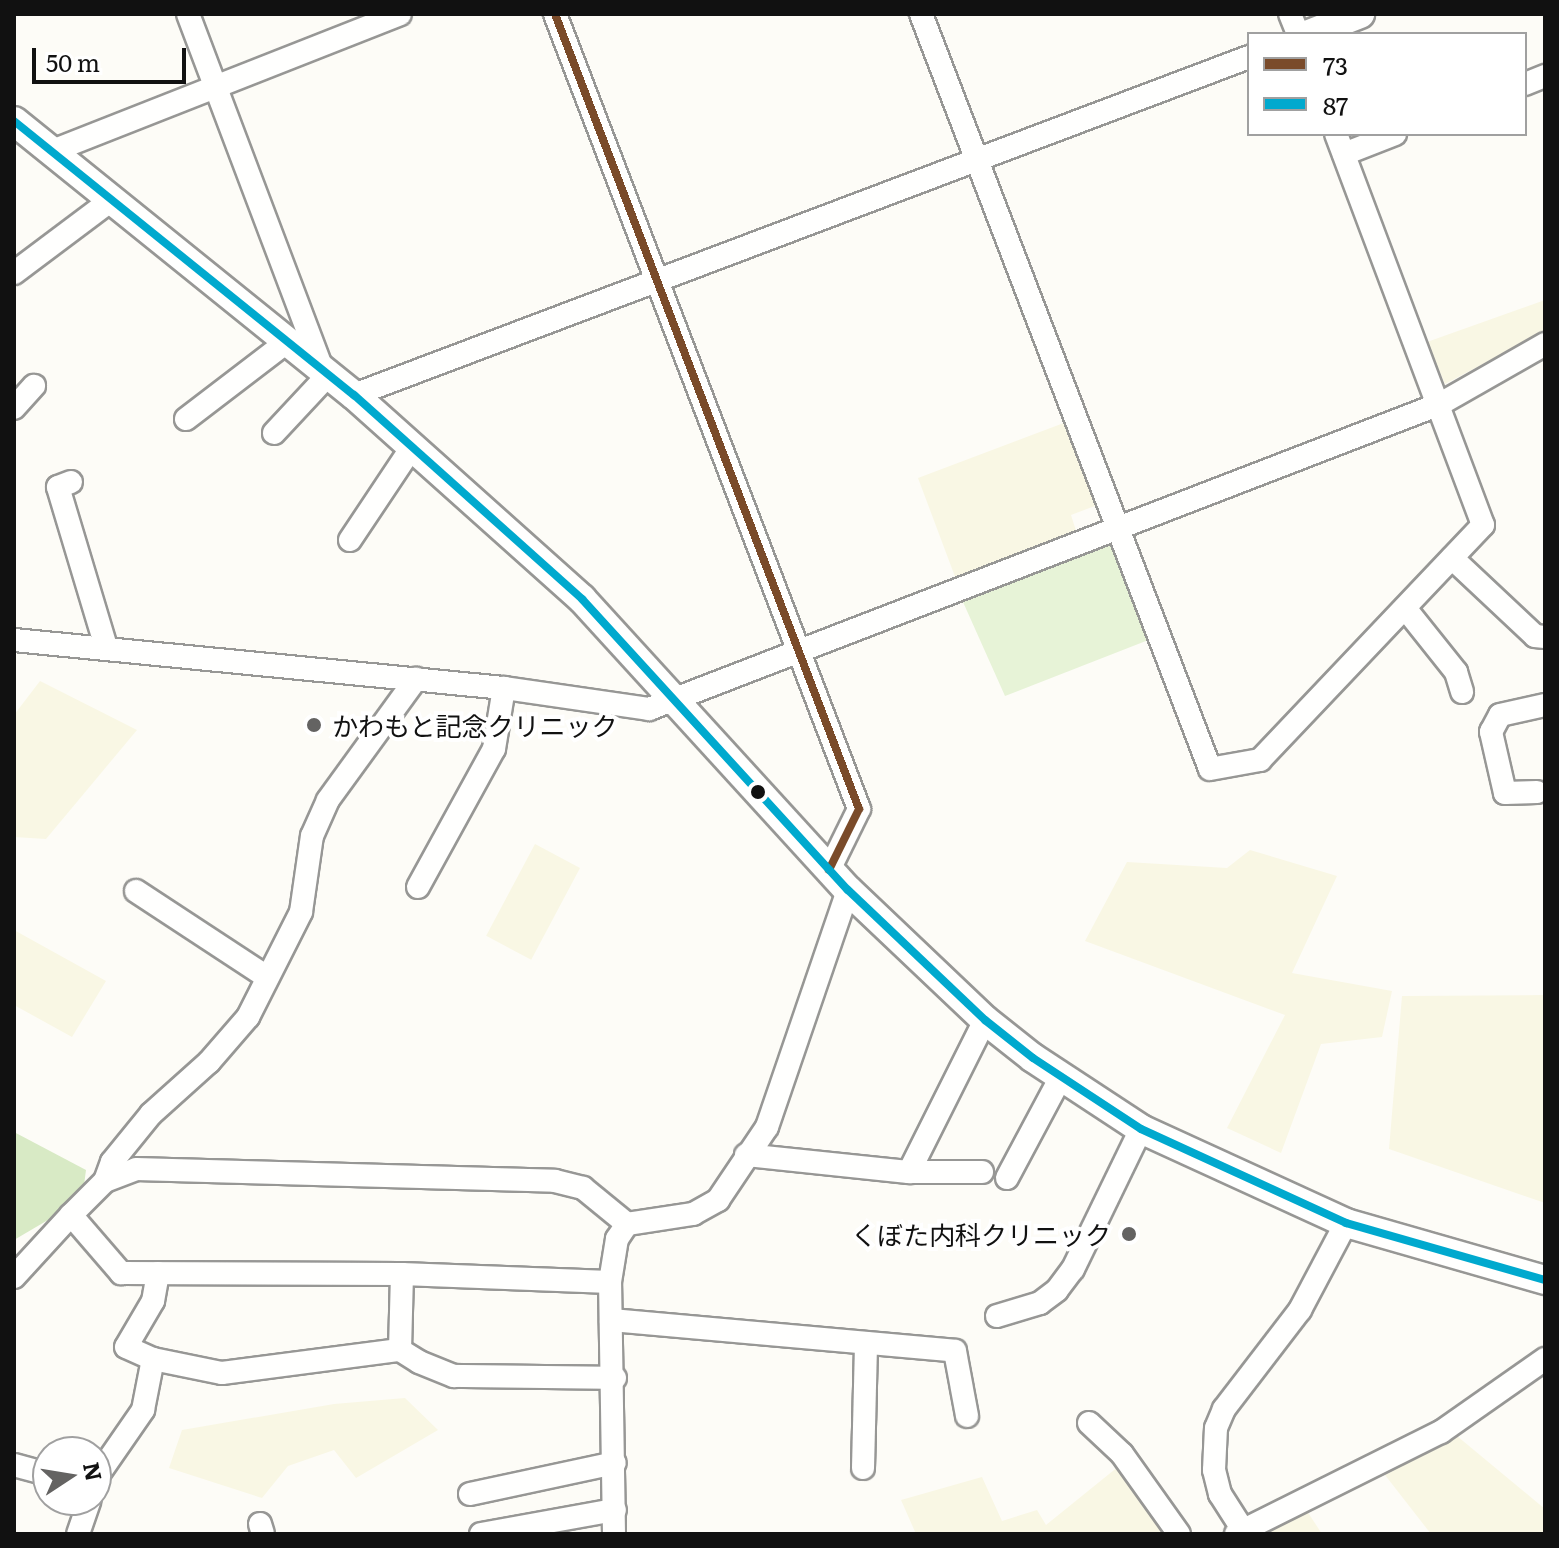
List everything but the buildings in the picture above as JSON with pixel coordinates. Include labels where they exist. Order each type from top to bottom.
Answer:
[{"type":"street","points":[[188,14],[326,373]]},
{"type":"street","points":[[50,152],[400,14]]},
{"type":"street","points":[[555,14],[859,809],[786,1082],[767,1127],[718,1200],[706,1208],[627,1224],[617,1239],[610,1282],[615,1378],[614,1534]]},
{"type":"street","points":[[921,14],[1210,769],[1260,760],[1483,525],[1340,144],[1384,136]]},
{"type":"street","points":[[1314,32],[1360,14]]},
{"type":"street","points":[[354,395],[1247,58]]},
{"type":"street","points":[[16,126],[354,395],[582,599],[838,880],[985,1020],[1061,1077],[1141,1129],[1346,1223],[1545,1280]]},
{"type":"street","points":[[14,273],[110,201]]},
{"type":"street","points":[[186,419],[288,341]]},
{"type":"street","points":[[14,640],[504,688],[649,709],[1440,404],[1545,344]]},
{"type":"street","points":[[274,433],[326,373]]},
{"type":"street","points":[[14,408],[34,386]]},
{"type":"street","points":[[350,540],[412,447]]},
{"type":"street","points":[[71,482],[58,487],[106,647]]},
{"type":"street","points":[[1452,558],[1535,636],[1545,637]]},
{"type":"street","points":[[1405,608],[1456,672],[1462,692]]},
{"type":"street","points":[[105,1181],[112,1162],[151,1114],[209,1062],[248,1017],[305,900],[312,836],[328,800],[416,679]]},
{"type":"street","points":[[418,887],[494,749],[504,688]]},
{"type":"street","points":[[1537,792],[1505,793],[1491,732],[1500,715],[1545,705]]},
{"type":"street","points":[[136,891],[267,977]]},
{"type":"street","points":[[909,1172],[985,1020]]},
{"type":"street","points":[[1007,1178],[1061,1077]]},
{"type":"street","points":[[997,1316],[1040,1303],[1057,1290],[1073,1269],[1141,1129]]},
{"type":"street","points":[[746,1155],[909,1172],[982,1172]]},
{"type":"street","points":[[14,1277],[105,1181],[136,1169],[555,1181],[583,1188],[627,1224]]},
{"type":"street","points":[[71,1215],[121,1273],[402,1274],[610,1282]]},
{"type":"street","points":[[1346,1223],[1300,1310],[1224,1409],[1216,1428],[1214,1470],[1220,1494],[1240,1532],[1441,1432],[1545,1359]]},
{"type":"street","points":[[158,1273],[153,1301],[126,1347],[153,1359],[222,1373],[400,1350],[454,1376],[615,1378]]},
{"type":"street","points":[[400,1350],[402,1274]]},
{"type":"street","points":[[611,1320],[955,1351],[967,1416]]},
{"type":"street","points":[[863,1468],[866,1343]]},
{"type":"street","points":[[112,1455],[143,1410],[153,1359]]},
{"type":"street","points":[[1089,1423],[1122,1454],[1179,1534]]},
{"type":"street","points":[[470,1494],[615,1463]]},
{"type":"street","points":[[481,1534],[615,1510]]},
{"type":"shaded area","points":[[1545,300],[1545,331],[1445,384],[1427,342]]},
{"type":"shaded area","points":[[1069,421],[1100,504],[1071,515],[1078,537],[957,582],[918,478]]},
{"type":"shaded area","points":[[40,681],[137,730],[46,839],[14,837],[14,715]]},
{"type":"shaded area","points":[[535,844],[580,868],[531,960],[486,936]]},
{"type":"shaded area","points":[[1250,850],[1337,876],[1292,973],[1392,991],[1382,1037],[1321,1044],[1281,1153],[1227,1128],[1285,1015],[1085,941],[1127,862],[1227,868]]},
{"type":"shaded area","points":[[14,930],[106,981],[72,1037],[14,1005]]},
{"type":"shaded area","points":[[1545,995],[1545,1203],[1389,1149],[1402,996]]},
{"type":"shaded area","points":[[405,1398],[438,1430],[356,1478],[334,1450],[288,1466],[262,1498],[169,1468],[182,1430],[334,1404]]},
{"type":"shaded area","points":[[1457,1436],[1545,1509],[1545,1534],[1431,1534],[1385,1475]]},
{"type":"shaded area","points":[[1119,1466],[1165,1534],[916,1534],[901,1500],[982,1477],[1002,1521],[1037,1510],[1046,1525]]},
{"type":"shaded area","points":[[1307,1511],[1322,1534],[1262,1534]]},
{"type":"green space","points":[[1111,543],[1130,576],[1151,639],[1005,696],[963,602]]},
{"type":"green space","points":[[14,1132],[86,1170],[82,1200],[14,1240]]},
{"type":"transit line","name":"73","points":[[555,14],[859,809],[829,870]]},
{"type":"transit line","name":"87","points":[[14,121],[354,395],[582,599],[848,890],[985,1020],[1033,1058],[1141,1129],[1346,1223],[1545,1280]]},
{"type":"place","name":"かわもと記念クリニック","points":[[314,725]]},
{"type":"place","name":"くぼた内科クリニック","points":[[1129,1234]]}]
